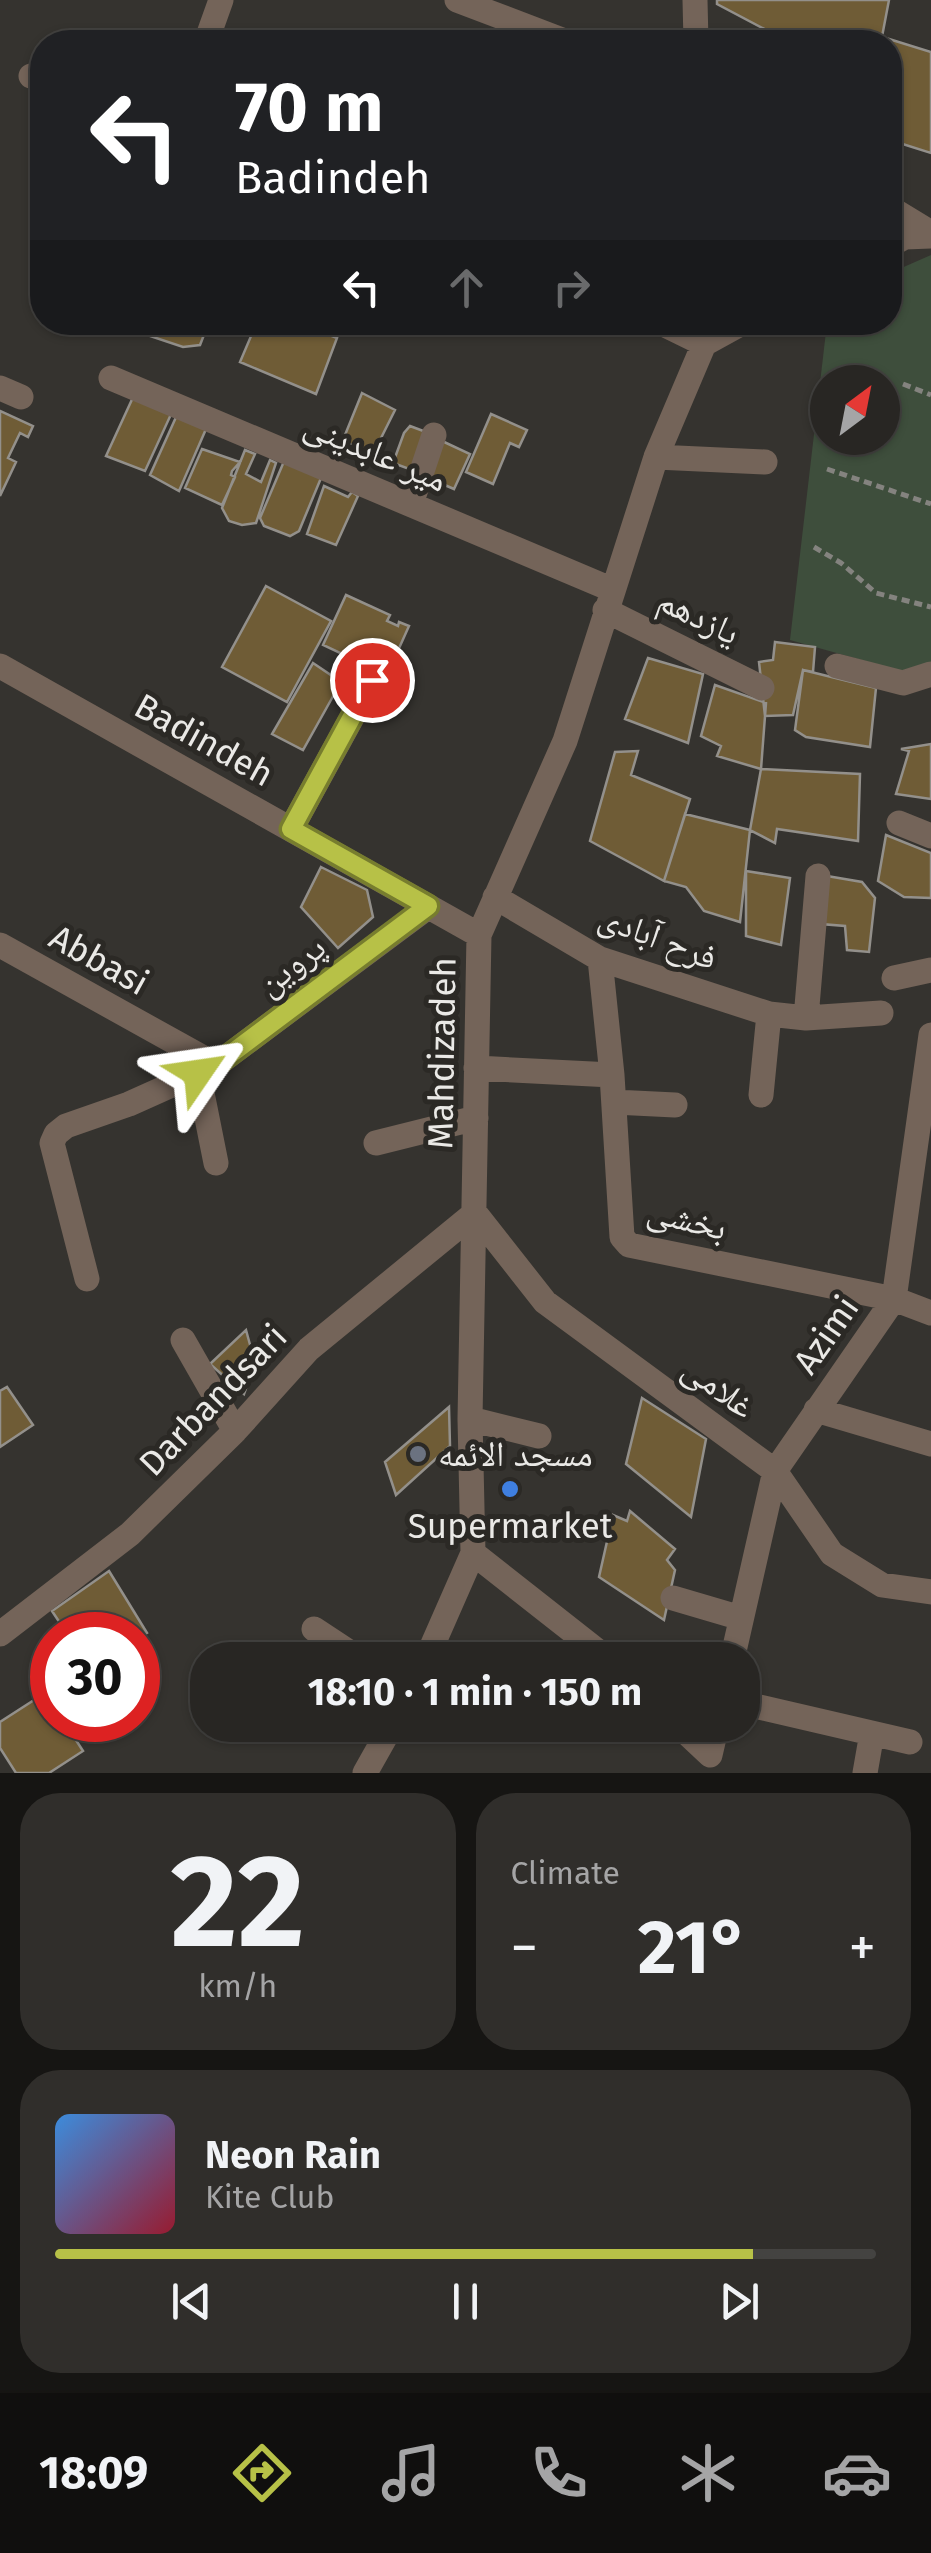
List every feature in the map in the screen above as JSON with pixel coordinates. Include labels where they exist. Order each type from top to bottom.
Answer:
[{"type":"street","points":[[210,30],[221,0]]},
{"type":"street","points":[[457,0],[536,30]]},
{"type":"street","points":[[695,0],[696,30]]},
{"type":"street","points":[[902,216],[931,235]]},
{"type":"street","points":[[902,239],[931,235]]},
{"type":"street","points":[[687,335],[704,344],[720,335]]},
{"type":"street","name":"Mahdizadeh","points":[[434,1642],[474,1553],[470,1419],[478,935],[566,741],[656,457],[704,344]]},
{"type":"street","name":"میر عابدینی","points":[[112,378],[411,504],[609,600]]},
{"type":"street","points":[[411,504],[434,436]]},
{"type":"street","points":[[656,457],[765,462]]},
{"type":"street","name":"یازدهم","points":[[609,600],[762,688]]},
{"type":"street","name":"Badindeh","points":[[0,666],[478,935]]},
{"type":"street","points":[[837,666],[903,683],[931,674]]},
{"type":"street","points":[[291,829],[372,680]]},
{"type":"street","points":[[899,823],[931,836]]},
{"type":"street","points":[[806,1018],[818,876]]},
{"type":"street","name":"فرح آبادی","points":[[495,897],[600,959],[769,1014],[806,1018],[881,1013]]},
{"type":"street","name":"پروین","points":[[86,1279],[52,1142],[56,1134],[66,1126],[129,1104],[207,1069],[428,906]]},
{"type":"street","name":"Abbasi","points":[[0,945],[207,1069]]},
{"type":"street","name":"بخشی","points":[[600,959],[622,1237],[629,1245],[894,1300]]},
{"type":"street","points":[[894,978],[931,970]]},
{"type":"street","points":[[761,1094],[769,1014]]},
{"type":"street","name":"Azimi","points":[[736,1642],[774,1471],[894,1300],[931,1035]]},
{"type":"street","points":[[476,1068],[612,1075]]},
{"type":"street","points":[[207,1069],[216,1163]]},
{"type":"street","points":[[614,1102],[675,1105]]},
{"type":"street","points":[[376,1143],[476,1118]]},
{"type":"street","name":"Darbandsari","points":[[0,1634],[130,1534],[235,1432],[309,1348],[475,1213]]},
{"type":"street","name":"غلامی","points":[[475,1213],[544,1302],[774,1471],[832,1554],[882,1584],[931,1592]]},
{"type":"street","points":[[894,1300],[931,1312]]},
{"type":"street","points":[[183,1340],[235,1432]]},
{"type":"street","points":[[816,1410],[931,1444]]},
{"type":"street","points":[[470,1419],[538,1436]]},
{"type":"street","points":[[474,1553],[586,1642]]},
{"type":"street","points":[[673,1598],[741,1618]]},
{"type":"street","points":[[314,1629],[334,1642]]},
{"type":"street","points":[[760,1707],[910,1742]]},
{"type":"street","points":[[865,1773],[872,1733]]},
{"type":"street","points":[[365,1773],[382,1742]]},
{"type":"street","points":[[696,1742],[710,1755],[713,1742]]},
{"type":"path","points":[[902,384],[931,395]]},
{"type":"path","points":[[827,470],[931,502]]},
{"type":"path","points":[[814,548],[841,562],[876,593],[931,607]]},
{"type":"green space","points":[[931,255],[931,662],[901,671],[790,640],[812,455],[900,455],[900,365],[822,365],[826,335],[902,335],[902,268]]},
{"type":"building","points":[[717,0],[889,0],[883,30],[766,30],[717,4]]},
{"type":"building","points":[[902,43],[931,52],[931,153],[902,144]]},
{"type":"building","points":[[147,335],[204,335],[200,345],[183,347]]},
{"type":"building","points":[[251,335],[337,338],[316,394],[240,362]]},
{"type":"building","points":[[135,393],[173,410],[145,471],[106,456]]},
{"type":"building","points":[[362,393],[395,410],[372,456],[343,440]]},
{"type":"building","points":[[0,411],[33,426],[28,437],[20,433],[8,458],[16,462],[0,496]]},
{"type":"building","points":[[491,414],[527,430],[519,447],[510,443],[493,484],[466,472]]},
{"type":"building","points":[[177,415],[206,429],[179,491],[150,475]]},
{"type":"building","points":[[410,426],[434,435],[420,473],[393,463]]},
{"type":"building","points":[[442,441],[470,454],[454,489],[426,477]]},
{"type":"building","points":[[202,449],[240,462],[232,471],[235,477],[222,505],[185,488]]},
{"type":"building","points":[[245,450],[255,454],[246,474],[261,482],[270,460],[276,463],[256,523],[242,525],[229,521],[222,508]]},
{"type":"building","points":[[285,459],[321,478],[299,531],[290,536],[264,526],[260,518]]},
{"type":"building","points":[[324,486],[348,497],[352,492],[358,496],[336,545],[307,534]]},
{"type":"building","points":[[266,586],[331,621],[287,702],[222,667]]},
{"type":"building","points":[[346,595],[390,615],[387,621],[409,626],[387,675],[323,645]]},
{"type":"building","points":[[775,642],[815,647],[813,672],[803,670],[793,715],[765,716],[759,662],[773,660]]},
{"type":"building","points":[[648,658],[703,674],[688,743],[625,719]]},
{"type":"building","points":[[313,663],[341,682],[303,750],[272,734]]},
{"type":"building","points":[[803,670],[876,688],[870,747],[806,737],[795,730]]},
{"type":"building","points":[[715,685],[766,703],[761,769],[717,756],[721,746],[701,736]]},
{"type":"building","points":[[931,744],[931,799],[896,794],[909,751],[901,749]]},
{"type":"building","points":[[638,751],[631,775],[690,799],[664,881],[590,841],[615,752]]},
{"type":"building","points":[[761,769],[860,774],[858,841],[777,829],[775,843],[750,830]]},
{"type":"building","points":[[685,814],[750,830],[740,922],[704,911],[686,887],[664,881]]},
{"type":"building","points":[[886,835],[931,853],[931,898],[904,897],[878,881]]},
{"type":"building","points":[[321,867],[367,890],[373,917],[338,948],[301,907]]},
{"type":"building","points":[[746,871],[790,878],[781,945],[746,936]]},
{"type":"building","points":[[827,876],[862,882],[875,898],[869,952],[847,950],[845,926],[821,924]]},
{"type":"building","points":[[246,1330],[255,1363],[244,1394],[210,1364]]},
{"type":"building","points":[[7,1387],[33,1425],[0,1447],[0,1391]]},
{"type":"building","points":[[642,1398],[706,1439],[691,1517],[626,1464]]},
{"type":"building","name":"مسجد الائمه","points":[[449,1407],[450,1446],[396,1495],[385,1462]]},
{"type":"building","points":[[630,1511],[675,1549],[667,1560],[675,1570],[664,1620],[599,1577],[613,1515],[627,1521]]},
{"type":"building","points":[[109,1571],[134,1612],[53,1612]]},
{"type":"building","points":[[30,1703],[30,1742],[77,1742],[83,1751],[49,1773],[16,1773],[0,1748],[0,1722]]},
{"type":"place","name":"مسجد الائمه","points":[[418,1454]]},
{"type":"place","name":"Supermarket","points":[[510,1489]]},
{"type":"route","points":[[198,1073],[216,1065],[428,906],[291,829],[372,680]]}]
